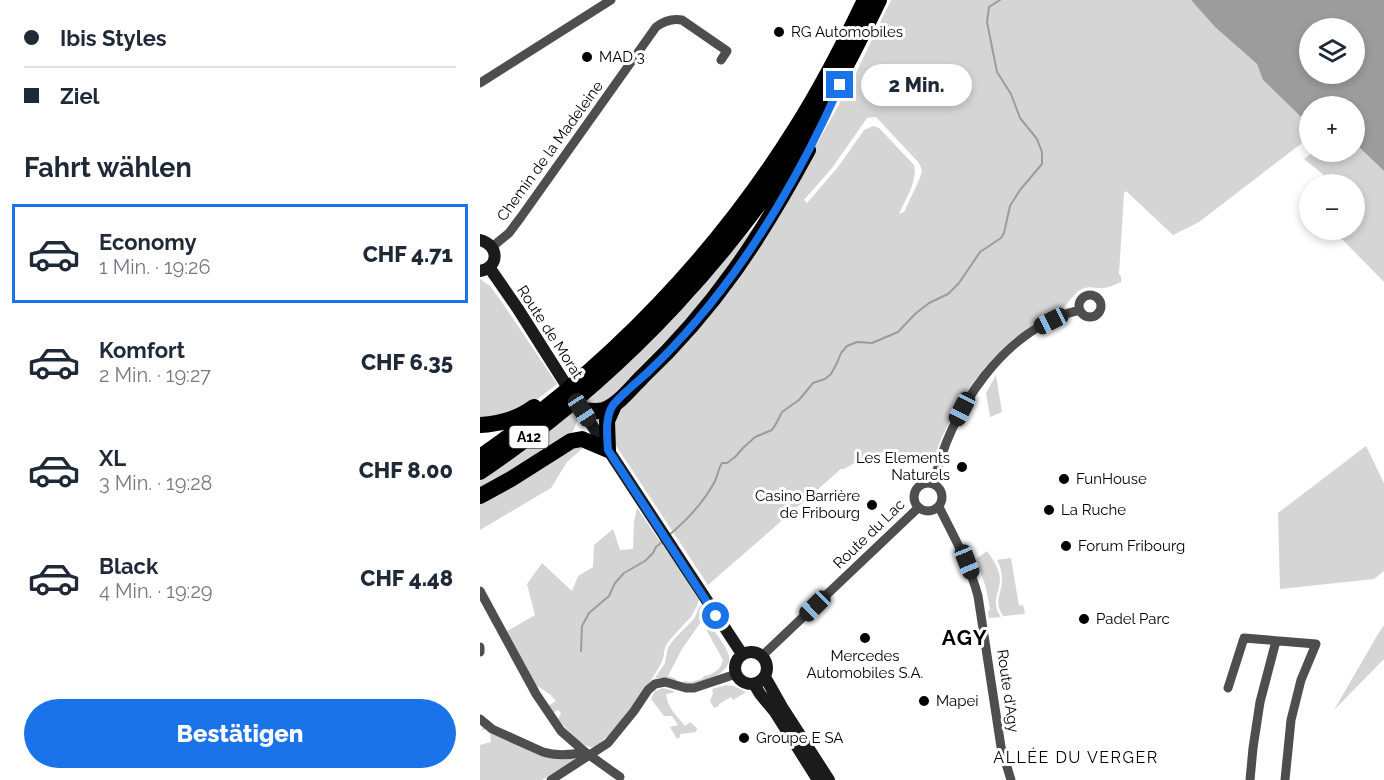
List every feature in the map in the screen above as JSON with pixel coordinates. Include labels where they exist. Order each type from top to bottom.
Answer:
[{"type":"highway","name":"A12","points":[[480,457],[572,388],[611,353],[692,269],[759,184],[808,109],[865,0]]},
{"type":"highway","name":"A12","points":[[480,472],[542,427],[602,377],[660,321],[706,270],[749,218],[788,162],[830,95],[879,0]]},
{"type":"highway","points":[[582,410],[599,411],[614,405],[664,357],[718,295],[761,232],[824,122],[864,30]]},
{"type":"highway","points":[[480,426],[512,419],[527,412],[585,367],[611,353]]},
{"type":"highway","points":[[480,496],[564,444],[578,439],[589,441],[608,450],[608,421],[614,405]]},
{"type":"main road","points":[[480,240],[492,247]]},
{"type":"main road","name":"Route de Morat","points":[[492,247],[494,260],[485,269],[518,309],[742,654]]},
{"type":"main road","points":[[752,652],[762,656],[767,668],[762,680],[754,684],[742,682],[736,675],[735,663],[738,658],[742,654],[752,652]]},
{"type":"main road","points":[[765,676],[829,780]]},
{"type":"main road","points":[[754,684],[818,780]]},
{"type":"street","points":[[480,83],[611,0]]},
{"type":"street","name":"Chemin de la Madeleine","points":[[492,247],[509,233],[661,23],[673,19],[682,20],[727,51],[721,60]]},
{"type":"street","points":[[934,484],[942,452],[962,409],[998,360],[1036,329],[1067,313],[1080,310]]},
{"type":"street","points":[[924,483],[934,484],[942,493],[939,507],[928,512],[918,508],[914,500],[916,489],[924,483]]},
{"type":"street","name":"Route d'Agy","points":[[939,507],[967,562],[978,596],[1002,747],[1011,780]]},
{"type":"street","name":"Route du Lac","points":[[762,656],[918,508]]},
{"type":"street","points":[[480,591],[536,694],[561,731],[620,777]]},
{"type":"street","points":[[1228,688],[1244,638],[1316,644],[1301,680],[1291,720],[1285,780]]},
{"type":"street","points":[[1251,780],[1260,702],[1276,641]]},
{"type":"street","points":[[480,647],[480,652]]},
{"type":"street","points":[[551,780],[608,743],[648,690],[656,684],[665,682],[694,688],[736,675]]},
{"type":"street","points":[[480,719],[492,729],[549,754],[588,754]]},
{"type":"shaded area","points":[[891,0],[1191,0],[1215,27],[1257,64],[1263,80],[1299,115],[1299,145],[1199,222],[1173,235],[1126,191],[1124,193],[1119,274],[1121,282],[1104,288],[1088,287],[1079,291],[1059,311],[1034,324],[1004,347],[981,372],[961,401],[943,435],[932,466],[928,466],[929,463],[921,460],[920,462],[897,454],[881,452],[841,469],[708,585],[601,423],[602,430],[586,402],[693,298],[744,237],[792,189],[852,81]],"holes":[[[876,117],[919,163],[922,170],[904,212],[899,214],[913,184],[914,165],[879,128],[873,126],[864,130],[838,167],[807,203],[804,200],[832,168],[867,118]]]},
{"type":"shaded area","points":[[1191,0],[1384,0],[1384,171],[1365,153],[1365,96],[1299,96],[1299,115],[1263,80],[1257,64],[1215,27]]},
{"type":"shaded area","points":[[1365,153],[1384,171],[1384,282],[1343,240],[1365,240],[1365,174],[1323,174],[1308,162],[1365,162]]},
{"type":"shaded area","points":[[480,279],[490,286],[499,298],[557,384],[519,410],[480,421]]},
{"type":"shaded area","points":[[996,375],[1002,412],[990,417],[986,393]]},
{"type":"shaded area","points":[[575,410],[579,416],[567,440],[480,493],[480,481]]},
{"type":"shaded area","points":[[592,440],[567,462],[551,488],[480,530],[480,502],[538,466]]},
{"type":"shaded area","points":[[1366,446],[1384,483],[1384,571],[1374,579],[1280,589],[1278,513]]},
{"type":"shaded area","points":[[637,508],[659,540],[661,539],[699,600],[692,616],[667,644],[658,669],[631,708],[600,743],[589,747],[574,737],[558,719],[561,713],[558,710],[553,713],[548,706],[556,701],[536,685],[507,631],[535,615],[527,584],[542,563],[572,591],[578,576],[593,567],[594,545],[613,529],[620,550],[633,549]]},
{"type":"shaded area","points":[[987,551],[1000,578],[996,606],[1001,617],[989,618],[990,609],[986,588],[976,559]]},
{"type":"shaded area","points":[[1011,558],[1019,606],[1023,605],[1025,614],[1003,616],[999,606],[1002,585],[1001,569],[997,560]]},
{"type":"shaded area","points":[[701,604],[705,616],[682,649],[668,676],[677,679],[675,681],[655,678],[665,663],[668,647],[694,619]]},
{"type":"shaded area","points":[[710,625],[728,653],[728,664],[721,673],[710,679],[699,683],[684,684],[683,681],[702,679],[713,673],[722,663],[723,660],[707,631]]},
{"type":"shaded area","points":[[1384,625],[1384,659],[1334,710],[1378,634]]},
{"type":"shaded area","points":[[726,685],[746,692],[733,700],[731,697],[714,708],[710,701],[712,689]]},
{"type":"shaded area","points":[[663,688],[674,691],[666,694],[670,707],[685,726],[690,722],[697,728],[696,732],[680,734],[677,739],[670,727],[678,725],[672,716],[664,716],[651,699],[655,691]]},
{"type":"shaded area","points":[[486,727],[505,737],[576,757],[576,760],[542,780],[480,780],[480,745],[491,742],[490,731],[486,729],[480,731]]},
{"type":"waterway","points":[[668,536],[688,518],[706,496],[722,463],[727,463],[735,457],[755,437],[772,430],[782,412],[799,400],[813,383],[831,374],[847,346],[857,342],[872,343],[898,332],[929,303],[948,294],[959,283],[980,252],[1001,238],[1010,206],[1042,164],[1042,152],[1037,139],[1020,118],[1011,94],[997,72],[987,22],[989,7],[1000,0]]},
{"type":"waterway","points":[[581,651],[582,626],[589,613],[609,596],[615,583],[624,573],[645,561],[662,542]]},
{"type":"place","name":"RG Automobiles","points":[[779,32]]},
{"type":"place","name":"MAD 3","points":[[587,57]]},
{"type":"place","name":"Les Elements Naturels","points":[[962,467]]},
{"type":"place","name":"FunHouse","points":[[1064,479]]},
{"type":"place","name":"Casino Barrière de Fribourg","points":[[872,505]]},
{"type":"place","name":"La Ruche","points":[[1049,510]]},
{"type":"place","name":"Forum Fribourg","points":[[1066,546]]},
{"type":"place","name":"Padel Parc","points":[[1084,619]]},
{"type":"place","name":"Mercedes Automobiles S.A.","points":[[865,638]]},
{"type":"place","name":"Mapei","points":[[924,701]]},
{"type":"place","name":"Groupe E SA","points":[[744,738]]},
{"type":"district","name":"AGY","points":[[965,638]]},
{"type":"district","name":"ALLÉE DU VERGER","points":[[1076,757]]},
{"type":"route","points":[[716,616],[608,450],[607,430],[610,412],[614,405],[685,334],[741,263],[798,169],[824,122],[840,85]]}]
